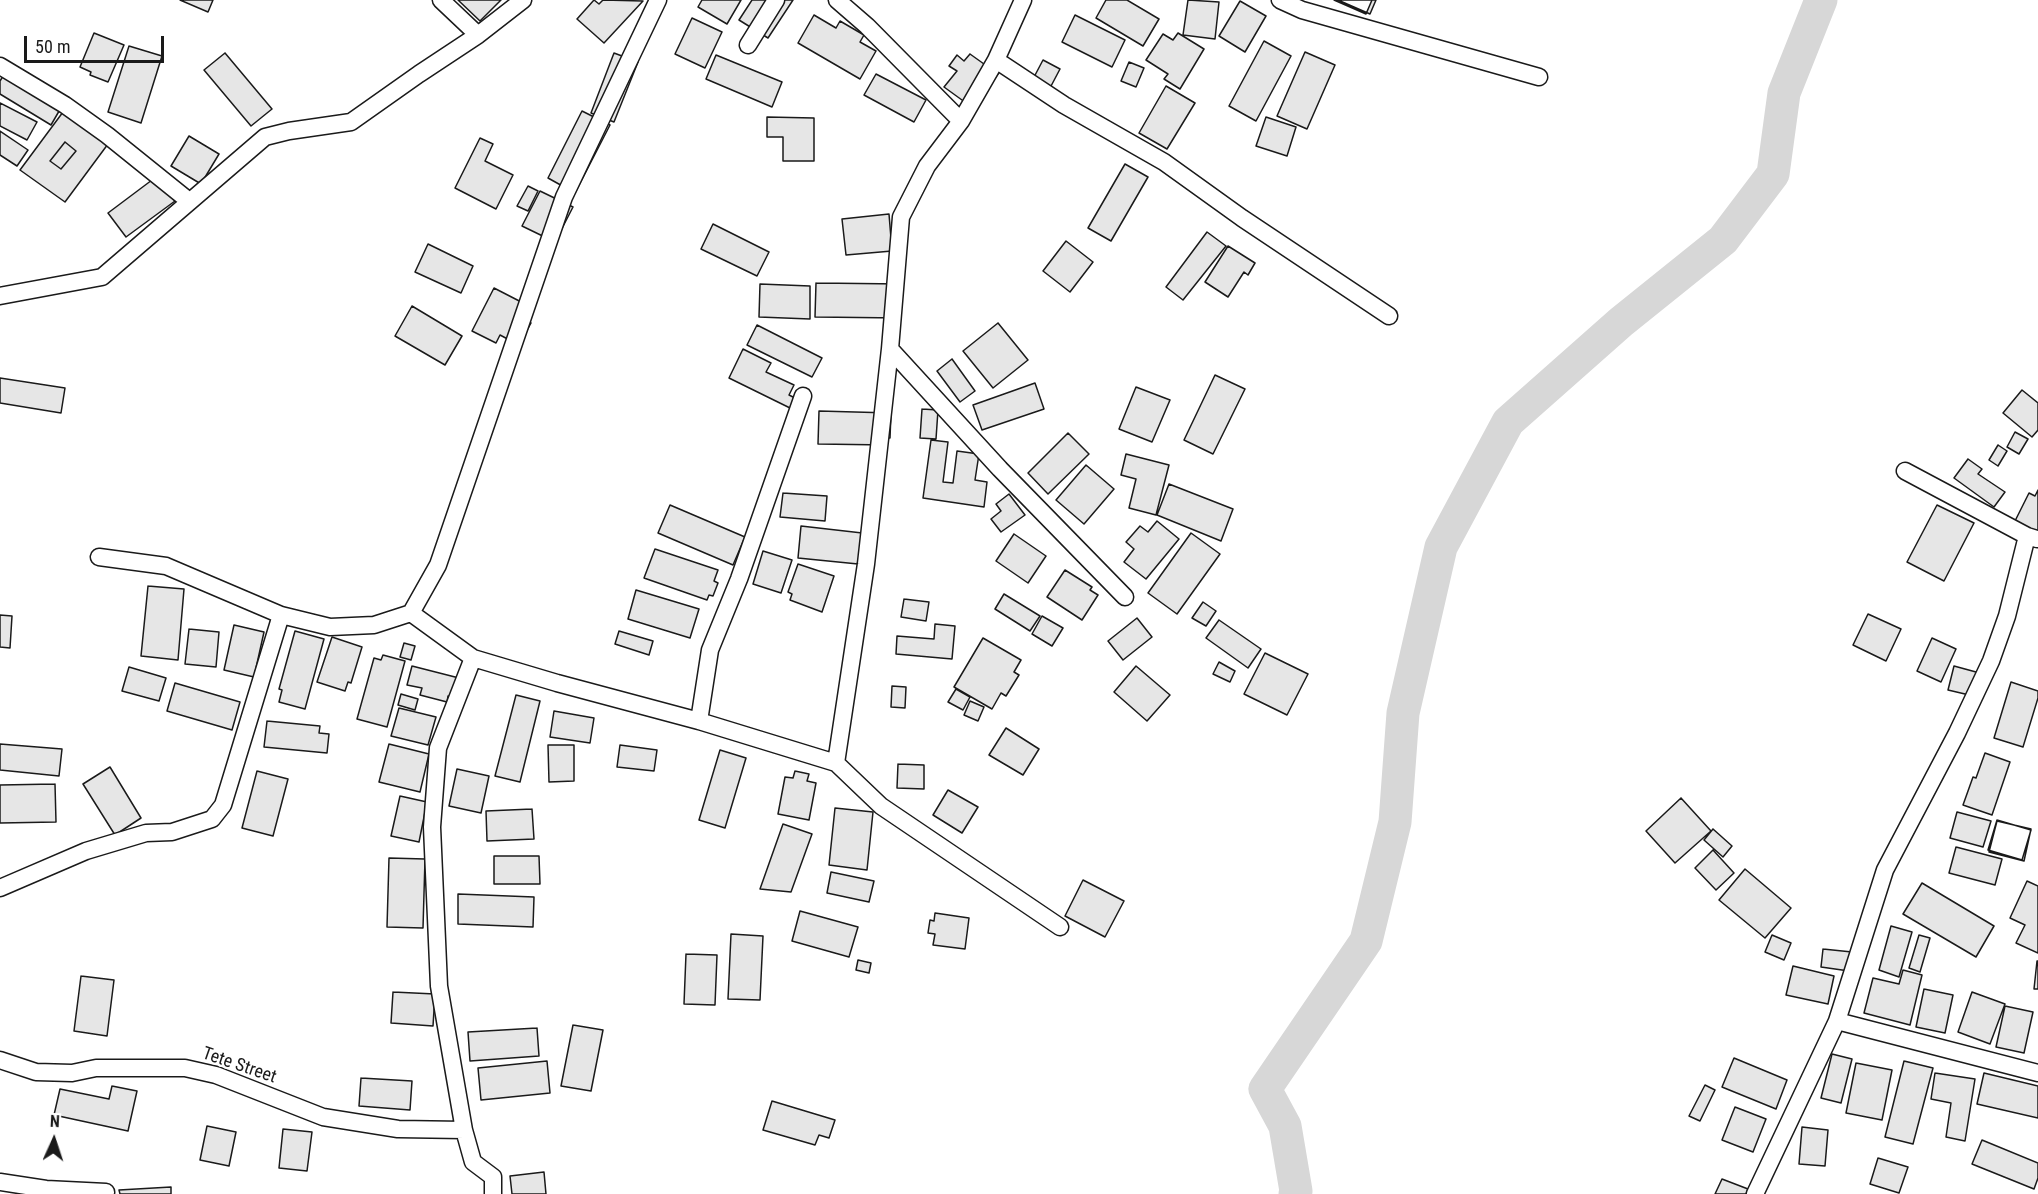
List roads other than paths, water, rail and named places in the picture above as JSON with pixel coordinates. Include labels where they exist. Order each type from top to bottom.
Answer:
[{"type":"street","points":[[441,0],[478,35]]},
{"type":"street","points":[[0,296],[102,277],[265,137],[351,122],[478,35],[523,0]]},
{"type":"street","points":[[99,557],[166,566],[281,615],[330,627],[374,625],[411,613],[438,565],[564,197],[658,0]]},
{"type":"street","points":[[748,45],[776,0]]},
{"type":"street","points":[[837,0],[867,26],[961,121]]},
{"type":"street","points":[[836,763],[866,564],[890,349],[901,217],[927,166],[961,121],[996,60],[1023,0]]},
{"type":"street","points":[[1280,0],[1302,10],[1539,78]]},
{"type":"street","points":[[996,60],[1064,105],[1164,162],[1242,218],[1389,316]]},
{"type":"street","points":[[0,66],[64,105],[107,135],[189,201]]},
{"type":"street","points":[[890,349],[1000,469],[1125,597]]},
{"type":"street","points":[[699,721],[710,650],[739,579],[803,396]]},
{"type":"street","points":[[1755,1194],[1837,1021],[1885,870],[1957,733],[1991,661],[2033,538],[1905,471]]},
{"type":"street","points":[[411,613],[473,658],[699,721],[836,763],[881,806],[1059,927]]},
{"type":"street","points":[[0,888],[87,851],[146,833],[172,832],[212,819],[223,805],[281,615]]},
{"type":"street","points":[[473,658],[438,748],[432,827],[439,986],[464,1130],[473,1162],[493,1177],[493,1194]]},
{"type":"street","points":[[1837,1021],[2038,1074]]},
{"type":"street","name":"Tete Street","points":[[0,1060],[36,1072],[72,1073],[96,1068],[185,1068],[216,1076],[323,1117],[398,1129],[464,1130]]},
{"type":"street","points":[[0,1182],[46,1189],[106,1192]]},
{"type":"waterway","points":[[1295,1194],[1285,1126],[1265,1089],[1366,941],[1395,822],[1403,713],[1441,547],[1508,422],[1621,322],[1723,240],[1773,174],[1784,93],[1821,0]]}]
